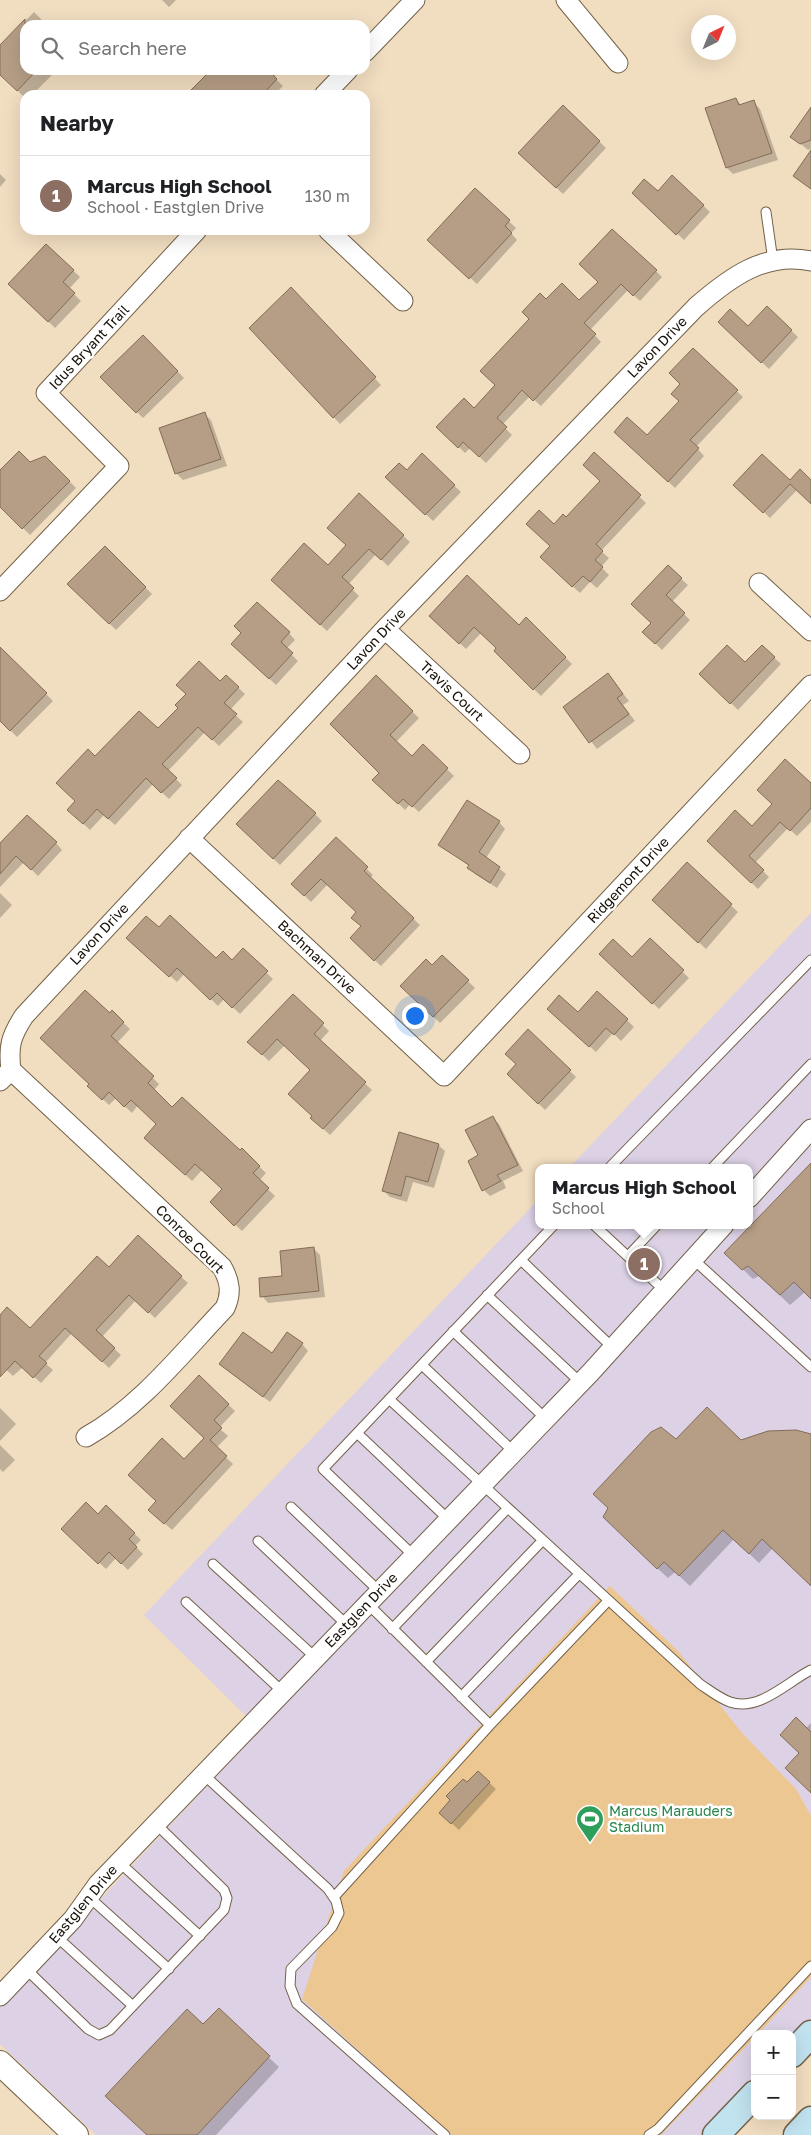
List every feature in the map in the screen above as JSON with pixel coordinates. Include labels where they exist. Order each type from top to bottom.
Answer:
[{"type":"main road","points":[[796,2050],[811,2034]]},
{"type":"main road","points":[[726,2132],[751,2099]]},
{"type":"main road","points":[[797,2135],[811,2120]]},
{"type":"street","points":[[370,47],[415,0]]},
{"type":"street","points":[[566,0],[618,63]]},
{"type":"street","points":[[329,90],[343,75]]},
{"type":"street","name":"Idus Bryant Trail","points":[[0,591],[119,466],[46,393],[192,235]]},
{"type":"street","points":[[333,235],[403,301]]},
{"type":"street","name":"Lavon Drive","points":[[5,1076],[11,1035],[24,1016],[385,629],[696,307],[718,287],[741,272],[760,263],[811,261]]},
{"type":"street","points":[[759,583],[811,631]]},
{"type":"street","name":"Travis Court","points":[[385,629],[520,754]]},
{"type":"street","name":"Ridgemont Drive","points":[[444,1076],[811,685]]},
{"type":"street","name":"Bachman Drive","points":[[189,838],[444,1076]]},
{"type":"street","name":"Conroe Court","points":[[5,1076],[222,1267],[227,1276],[230,1298],[225,1308],[141,1397],[105,1427],[86,1437]]},
{"type":"street","points":[[753,1194],[811,1129]]},
{"type":"street","name":"Eastglen Drive","points":[[0,1996],[74,1919],[89,1897],[119,1862],[581,1383],[720,1229]]},
{"type":"street","points":[[0,2063],[76,2135]]},
{"type":"lane","points":[[766,212],[773,261]]},
{"type":"lane","points":[[613,1164],[811,960]]},
{"type":"lane","points":[[716,1164],[811,1064]]},
{"type":"lane","points":[[414,1556],[323,1469],[550,1229]]},
{"type":"lane","points":[[598,1229],[665,1291]]},
{"type":"lane","points":[[628,1256],[653,1229]]},
{"type":"lane","points":[[693,1259],[811,1367]]},
{"type":"lane","points":[[521,1260],[613,1348]]},
{"type":"lane","points":[[488,1295],[581,1383]]},
{"type":"lane","points":[[453,1331],[546,1419]]},
{"type":"lane","points":[[422,1365],[514,1452]]},
{"type":"lane","points":[[389,1399],[700,1684],[730,1701],[743,1704],[761,1700],[811,1670]]},
{"type":"lane","points":[[357,1433],[449,1520]]},
{"type":"lane","points":[[291,1507],[374,1598],[392,1629],[490,1725]]},
{"type":"lane","points":[[392,1629],[508,1509]]},
{"type":"lane","points":[[258,1541],[347,1625]]},
{"type":"lane","points":[[426,1662],[542,1541]]},
{"type":"lane","points":[[213,1564],[316,1658]]},
{"type":"lane","points":[[461,1697],[579,1574]]},
{"type":"lane","points":[[334,1897],[490,1725],[608,1601]]},
{"type":"lane","points":[[186,1602],[283,1692]]},
{"type":"lane","points":[[204,1774],[328,1889],[334,1897],[339,1913],[332,1927],[291,1969],[290,1986],[297,2004],[445,2135]]},
{"type":"lane","points":[[26,1969],[88,2029],[99,2035],[110,2030],[224,1910],[227,1898],[224,1890],[156,1824]]},
{"type":"lane","points":[[119,1862],[200,1936]]},
{"type":"lane","points":[[89,1897],[168,1969]]},
{"type":"lane","points":[[56,1937],[132,2006]]},
{"type":"lane","points":[[649,2135],[658,2129],[811,1966]]},
{"type":"shaded area","points":[[811,913],[811,2019],[796,2034],[796,2030],[751,2030],[751,2082],[701,2135],[96,2135],[0,2044],[0,2006],[260,1730],[144,1615],[535,1203],[535,1229],[753,1229],[753,1164],[573,1164]]},
{"type":"shaded area","name":"Marcus Marauders Stadium","points":[[610,1586],[678,1651],[741,1732],[796,1789],[811,1816],[811,1977],[762,2030],[751,2030],[751,2041],[661,2135],[452,2135],[302,1999],[344,1871]]},
{"type":"building","points":[[20,24],[20,75],[32,75],[17,91],[0,75],[0,45]]},
{"type":"building","points":[[206,75],[273,75],[277,79],[267,90],[191,90]]},
{"type":"building","points":[[736,98],[739,105],[754,100],[772,153],[726,168],[705,108]]},
{"type":"building","points":[[563,105],[600,141],[556,188],[518,153]]},
{"type":"building","points":[[811,107],[811,140],[800,144],[790,137]]},
{"type":"building","points":[[811,150],[811,189],[793,176]]},
{"type":"building","points":[[672,175],[704,205],[676,235],[632,193],[644,179],[658,191]]},
{"type":"building","points":[[475,188],[510,220],[505,226],[512,233],[469,279],[427,240]]},
{"type":"building","points":[[612,229],[657,270],[633,296],[621,284],[584,323],[596,334],[533,401],[522,390],[497,418],[507,427],[479,457],[463,442],[458,448],[436,427],[464,398],[474,408],[495,385],[480,371],[529,319],[522,312],[540,293],[546,299],[562,283],[579,300],[598,282],[579,264]]},
{"type":"building","points":[[46,244],[74,270],[63,282],[75,293],[48,322],[8,284]]},
{"type":"building","points":[[291,287],[376,377],[333,418],[249,328]]},
{"type":"building","points":[[767,306],[792,330],[761,363],[718,322],[730,309],[748,326]]},
{"type":"building","points":[[143,335],[178,371],[136,413],[100,377]]},
{"type":"building","points":[[693,348],[738,390],[690,440],[699,448],[668,482],[614,432],[627,417],[647,435],[679,401],[671,394],[680,384],[669,373]]},
{"type":"building","points":[[205,412],[221,459],[175,474],[159,428]]},
{"type":"building","points":[[19,451],[30,462],[45,456],[70,481],[22,529],[0,507],[0,470]]},
{"type":"building","points":[[594,452],[641,495],[596,544],[603,551],[595,560],[603,567],[590,582],[583,576],[572,587],[540,557],[550,546],[526,524],[539,510],[554,524],[563,514],[566,517],[600,481],[583,465]]},
{"type":"building","points":[[422,453],[455,485],[425,515],[385,477],[399,463],[407,470]]},
{"type":"building","points":[[762,454],[790,480],[800,469],[811,480],[811,504],[790,484],[763,513],[733,485]]},
{"type":"building","points":[[359,493],[404,535],[381,560],[369,549],[342,577],[354,588],[320,625],[271,580],[304,543],[328,565],[346,545],[327,528]]},
{"type":"building","points":[[105,546],[146,587],[109,624],[67,584]]},
{"type":"building","points":[[668,565],[682,578],[666,595],[685,613],[655,644],[642,632],[651,623],[631,604]]},
{"type":"building","points":[[467,575],[519,625],[526,617],[566,657],[533,690],[494,651],[496,648],[474,627],[459,644],[429,616]]},
{"type":"building","points":[[257,602],[290,632],[281,642],[293,653],[269,679],[231,644],[241,633],[234,626]]},
{"type":"building","points":[[727,645],[745,662],[762,645],[775,657],[730,704],[699,674]]},
{"type":"building","points":[[0,647],[47,693],[10,731],[0,721]]},
{"type":"building","points":[[199,661],[220,681],[226,675],[239,687],[224,703],[237,714],[212,740],[198,727],[162,764],[177,778],[161,793],[146,778],[108,819],[97,809],[83,824],[67,810],[75,801],[56,783],[88,749],[95,756],[139,711],[158,728],[178,708],[175,705],[186,694],[176,685]]},
{"type":"building","points":[[608,673],[623,694],[617,698],[629,714],[589,743],[563,707]]},
{"type":"building","points":[[376,675],[413,711],[390,735],[412,756],[423,744],[448,768],[412,807],[403,799],[398,804],[372,780],[379,773],[330,724]]},
{"type":"building","points":[[785,759],[811,783],[811,808],[790,831],[780,822],[749,856],[764,870],[751,883],[707,841],[735,810],[752,826],[772,804],[757,790]]},
{"type":"building","points":[[278,780],[316,813],[273,859],[236,824]]},
{"type":"building","points":[[467,800],[500,821],[479,852],[500,867],[490,883],[467,868],[469,865],[438,845]]},
{"type":"building","points":[[27,815],[57,842],[31,870],[16,856],[0,874],[0,843]]},
{"type":"building","points":[[336,837],[368,867],[364,871],[414,918],[374,961],[350,938],[361,926],[351,918],[356,912],[321,879],[304,896],[291,884]]},
{"type":"building","points":[[687,862],[732,904],[698,943],[652,900]]},
{"type":"building","points":[[170,915],[216,958],[223,951],[232,960],[243,948],[268,971],[232,1008],[217,993],[210,1000],[177,968],[169,977],[126,938],[146,916],[159,927]]},
{"type":"building","points":[[650,938],[684,970],[652,1004],[599,954],[613,939],[632,957]]},
{"type":"building","points":[[442,955],[469,980],[433,1017],[400,986],[426,959],[432,965]]},
{"type":"building","points":[[85,990],[110,1013],[112,1010],[124,1022],[111,1036],[154,1076],[148,1083],[172,1107],[182,1097],[240,1150],[242,1148],[260,1166],[253,1173],[269,1188],[234,1226],[210,1202],[222,1189],[195,1164],[185,1175],[144,1138],[156,1124],[131,1100],[124,1107],[109,1092],[102,1100],[87,1086],[89,1084],[40,1038]]},
{"type":"building","points":[[597,991],[628,1019],[614,1035],[606,1028],[589,1047],[547,1009],[559,995],[578,1012]]},
{"type":"building","points":[[293,994],[324,1023],[314,1034],[366,1082],[323,1129],[288,1094],[310,1070],[277,1039],[262,1055],[247,1042]]},
{"type":"building","points":[[528,1029],[571,1070],[538,1104],[507,1074],[516,1064],[505,1054]]},
{"type":"building","points":[[493,1116],[518,1165],[497,1175],[501,1181],[482,1191],[468,1161],[478,1155],[465,1130]]},
{"type":"building","points":[[399,1132],[439,1144],[428,1182],[406,1176],[401,1196],[382,1191]]},
{"type":"building","points":[[811,1163],[811,1299],[794,1282],[780,1295],[748,1266],[742,1270],[724,1253],[747,1229],[753,1229],[753,1223]]},
{"type":"building","points":[[138,1235],[182,1276],[148,1313],[129,1295],[96,1330],[115,1348],[102,1362],[65,1328],[39,1356],[47,1363],[33,1378],[15,1361],[0,1377],[0,1315],[7,1307],[30,1328],[97,1256],[109,1267]]},
{"type":"building","points":[[314,1247],[319,1291],[260,1297],[259,1278],[282,1276],[280,1251]]},
{"type":"building","points":[[243,1332],[272,1353],[287,1332],[303,1343],[263,1397],[219,1364]]},
{"type":"building","points":[[199,1375],[229,1404],[214,1420],[222,1428],[210,1440],[227,1456],[164,1524],[148,1510],[156,1501],[128,1475],[162,1438],[184,1459],[204,1438],[170,1406]]},
{"type":"building","points":[[707,1407],[741,1440],[768,1431],[796,1430],[811,1434],[811,1586],[762,1539],[749,1554],[723,1530],[679,1576],[664,1562],[657,1569],[603,1517],[608,1508],[593,1494],[651,1432],[661,1427],[676,1439]]},
{"type":"building","points":[[86,1502],[98,1514],[106,1505],[135,1533],[129,1539],[137,1547],[121,1564],[109,1552],[98,1564],[61,1529]]},
{"type":"building","points":[[796,1717],[811,1732],[811,1793],[785,1768],[799,1753],[780,1735]]},
{"type":"building","points":[[478,1771],[490,1782],[451,1824],[439,1813],[450,1800],[446,1796],[463,1779],[467,1782]]},
{"type":"building","points":[[219,2008],[270,2056],[197,2135],[147,2135],[105,2096],[187,2009],[203,2024]]},
{"type":"place","name":"Marcus High School","points":[[644,1264]]},
{"type":"place","name":"Marcus Marauders Stadium","points":[[590,1843]]}]
